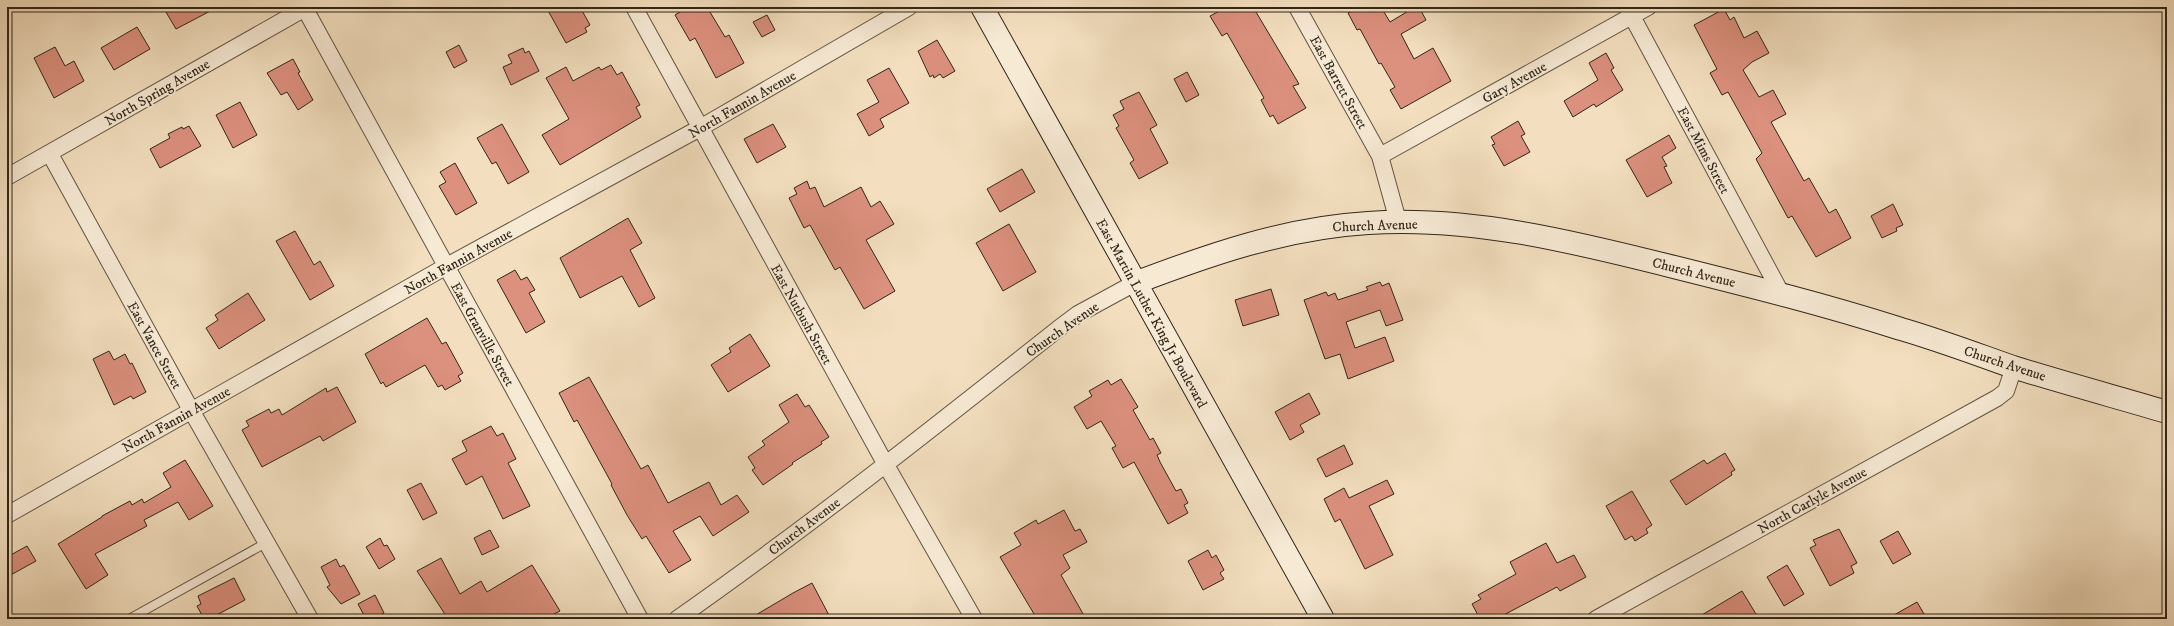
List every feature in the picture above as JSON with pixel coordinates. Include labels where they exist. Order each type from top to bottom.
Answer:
[{"type":"main road","name":"East Martin Luther King Jr Boulevard","points":[[982,7],[1323,619]]},
{"type":"main road","name":"Church Avenue","points":[[1135,283],[1217,253],[1264,240],[1340,225],[1398,221],[1471,227],[1535,236],[1625,254],[1781,293],[1903,329],[2014,367],[2167,412]]},
{"type":"street","name":"East Nutbush Street","points":[[634,7],[886,465],[974,619]]},
{"type":"street","name":"North Fannin Avenue","points":[[7,514],[445,267],[700,128],[910,7]]},
{"type":"street","name":"East Barrett Street","points":[[1297,7],[1380,156],[1398,221]]},
{"type":"street","name":"Gary Avenue","points":[[1380,156],[1630,12],[1648,7]]},
{"type":"street","name":"North Spring Avenue","points":[[7,177],[50,154],[305,8]]},
{"type":"street","name":"East Granville Street","points":[[305,8],[445,267],[640,619]]},
{"type":"street","name":"East Mims Street","points":[[1630,12],[1781,293]]},
{"type":"street","name":"East Vance Street","points":[[50,154],[191,410],[310,619]]},
{"type":"street","name":"Church Avenue","points":[[677,619],[736,578],[886,465],[1078,314],[1135,283]]},
{"type":"street","name":"North Carlyle Avenue","points":[[1596,619],[1998,398],[2006,391],[2014,367]]},
{"type":"lane","points":[[129,619],[266,543]]},
{"type":"building","points":[[163,7],[218,7],[176,29]]},
{"type":"building","points":[[546,7],[580,7],[590,25],[585,28],[587,32],[566,43]]},
{"type":"building","points":[[688,7],[707,7],[725,37],[729,35],[744,63],[716,78],[695,38],[690,41],[675,15]]},
{"type":"building","points":[[1227,7],[1253,7],[1299,84],[1293,86],[1306,108],[1278,124],[1273,115],[1270,117],[1261,100],[1264,98],[1227,33],[1222,36],[1210,16]]},
{"type":"building","points":[[1350,7],[1381,7],[1390,22],[1415,7],[1419,7],[1426,20],[1401,34],[1414,59],[1433,48],[1451,81],[1401,109],[1390,90],[1395,87],[1381,63],[1379,64],[1360,29],[1357,30],[1348,13],[1352,11]]},
{"type":"building","points":[[1724,9],[1730,20],[1734,17],[1744,38],[1757,31],[1769,53],[1752,62],[1743,70],[1759,97],[1773,90],[1786,114],[1771,122],[1804,181],[1809,178],[1829,213],[1836,209],[1851,238],[1816,257],[1792,216],[1788,218],[1756,159],[1762,153],[1728,92],[1722,95],[1710,73],[1717,69],[1694,25]]},
{"type":"building","points":[[767,15],[775,30],[762,37],[753,22]]},
{"type":"building","points":[[137,27],[150,49],[114,70],[101,48]]},
{"type":"building","points":[[937,40],[955,71],[943,78],[940,74],[934,78],[933,75],[930,77],[918,51]]},
{"type":"building","points":[[459,45],[467,61],[454,68],[446,52]]},
{"type":"building","points":[[55,47],[65,66],[74,61],[84,81],[54,98],[34,58]]},
{"type":"building","points":[[523,48],[525,53],[529,51],[539,71],[511,85],[503,67],[512,63],[508,55]]},
{"type":"building","points":[[1606,53],[1614,68],[1611,70],[1623,90],[1596,107],[1594,104],[1573,117],[1564,101],[1598,80],[1589,63]]},
{"type":"building","points":[[293,59],[300,72],[298,73],[313,100],[298,110],[287,92],[281,95],[267,73]]},
{"type":"building","points":[[611,65],[617,75],[622,72],[640,105],[636,107],[641,117],[560,165],[542,135],[569,119],[546,78],[566,67],[573,81],[599,67],[601,70]]},
{"type":"building","points":[[889,68],[909,103],[880,119],[884,127],[869,136],[857,114],[879,102],[867,80]]},
{"type":"building","points":[[1187,72],[1199,95],[1186,102],[1174,79]]},
{"type":"building","points":[[1139,92],[1157,125],[1150,129],[1168,163],[1139,179],[1130,163],[1134,160],[1116,128],[1119,126],[1113,115],[1124,109],[1120,101]]},
{"type":"building","points":[[240,102],[257,135],[233,148],[216,115]]},
{"type":"building","points":[[1518,121],[1525,134],[1521,136],[1530,152],[1504,166],[1492,145],[1495,144],[1491,137]]},
{"type":"building","points":[[502,124],[529,172],[508,184],[496,162],[492,164],[477,138]]},
{"type":"building","points":[[773,124],[786,147],[757,163],[744,139]]},
{"type":"building","points":[[189,126],[201,146],[160,168],[150,149],[170,138],[168,134],[182,127],[183,129]]},
{"type":"building","points":[[1669,135],[1676,148],[1662,157],[1667,166],[1664,167],[1672,183],[1647,197],[1626,160]]},
{"type":"building","points":[[455,163],[477,203],[456,215],[439,186],[446,182],[440,172]]},
{"type":"building","points":[[1022,169],[1035,192],[1000,212],[987,189]]},
{"type":"building","points":[[807,181],[810,189],[815,187],[824,207],[861,187],[871,207],[880,201],[894,224],[866,240],[895,291],[864,309],[840,267],[835,270],[810,225],[804,228],[789,198],[797,194],[794,188]]},
{"type":"building","points":[[1893,204],[1903,225],[1896,228],[1897,231],[1882,238],[1871,216]]},
{"type":"building","points":[[628,218],[642,243],[630,250],[655,298],[639,307],[622,276],[580,298],[560,258]]},
{"type":"building","points":[[1009,224],[1036,272],[1003,291],[976,243]]},
{"type":"building","points":[[295,231],[314,265],[320,261],[334,286],[310,300],[276,241]]},
{"type":"building","points":[[515,270],[521,280],[527,277],[535,290],[529,293],[545,322],[526,333],[497,280]]},
{"type":"building","points":[[1380,282],[1382,286],[1389,283],[1403,320],[1386,326],[1380,310],[1346,322],[1355,348],[1385,337],[1394,361],[1348,379],[1340,354],[1325,359],[1304,300],[1326,292],[1328,296],[1335,293],[1338,300],[1368,290],[1366,287]]},
{"type":"building","points":[[1271,289],[1279,315],[1243,326],[1235,300]]},
{"type":"building","points":[[248,293],[265,320],[219,349],[206,328],[218,320],[215,315]]},
{"type":"building","points":[[427,318],[442,344],[446,342],[463,373],[458,376],[461,381],[445,390],[442,385],[438,387],[425,365],[386,387],[383,382],[381,384],[365,354]]},
{"type":"building","points":[[750,334],[770,366],[728,392],[711,365],[731,352],[729,348]]},
{"type":"building","points":[[109,351],[114,360],[125,354],[130,364],[132,363],[146,392],[133,399],[131,396],[114,405],[93,359]]},
{"type":"building","points":[[589,377],[641,469],[648,465],[668,503],[709,482],[721,505],[737,495],[749,512],[713,536],[700,516],[673,531],[691,560],[669,573],[646,536],[642,539],[627,515],[577,420],[574,422],[559,393]]},
{"type":"building","points":[[1121,379],[1138,407],[1133,410],[1150,440],[1153,438],[1161,453],[1157,455],[1160,462],[1176,491],[1181,489],[1188,503],[1184,505],[1188,513],[1168,524],[1134,462],[1123,468],[1112,448],[1116,446],[1101,421],[1087,429],[1074,407],[1092,396],[1089,391],[1108,380],[1111,385]]},
{"type":"building","points":[[337,387],[356,422],[323,441],[320,436],[262,467],[242,430],[249,426],[246,421],[269,409],[271,413],[279,409],[282,415],[326,388],[327,392]]},
{"type":"building","points":[[1309,393],[1320,414],[1300,425],[1304,432],[1290,440],[1275,412]]},
{"type":"building","points":[[797,394],[805,407],[809,405],[829,437],[821,442],[822,444],[792,463],[793,464],[763,485],[752,470],[755,468],[748,457],[765,445],[762,441],[789,422],[779,405]]},
{"type":"building","points":[[491,426],[497,436],[503,433],[516,459],[508,463],[530,506],[503,519],[482,476],[466,485],[452,459],[467,451],[462,441]]},
{"type":"building","points":[[1344,445],[1353,464],[1326,477],[1317,459]]},
{"type":"building","points":[[1725,453],[1735,470],[1731,472],[1732,475],[1686,505],[1670,481],[1704,460],[1707,464]]},
{"type":"building","points":[[185,460],[213,506],[189,520],[178,502],[144,520],[147,526],[95,554],[108,575],[86,589],[58,544],[102,516],[130,501],[132,505],[142,499],[144,503],[171,487],[163,473]]},
{"type":"building","points":[[1387,480],[1394,494],[1369,506],[1393,555],[1365,569],[1340,519],[1335,522],[1324,499],[1344,488],[1349,498]]},
{"type":"building","points":[[421,483],[437,513],[423,520],[407,490]]},
{"type":"building","points":[[1632,491],[1652,525],[1646,529],[1648,533],[1635,541],[1632,536],[1625,540],[1606,506]]},
{"type":"building","points":[[1064,510],[1075,531],[1080,529],[1087,542],[1063,555],[1070,568],[1061,575],[1086,619],[1037,619],[1000,557],[1021,545],[1014,533],[1036,520],[1038,524]]},
{"type":"building","points":[[1839,529],[1857,563],[1851,566],[1854,573],[1830,586],[1810,548],[1816,545],[1813,540]]},
{"type":"building","points":[[490,530],[499,547],[482,555],[474,538]]},
{"type":"building","points":[[1898,531],[1911,554],[1893,564],[1880,541]]},
{"type":"building","points":[[380,538],[384,546],[387,545],[395,559],[379,569],[366,547]]},
{"type":"building","points":[[1546,543],[1557,563],[1574,555],[1586,577],[1560,591],[1557,587],[1496,619],[1480,619],[1472,604],[1481,599],[1478,595],[1516,574],[1510,562]]},
{"type":"building","points":[[27,546],[36,561],[7,577],[7,557]]},
{"type":"building","points":[[1208,550],[1212,558],[1216,555],[1224,570],[1220,573],[1224,579],[1203,590],[1188,561]]},
{"type":"building","points":[[441,558],[460,594],[481,581],[487,592],[532,565],[560,611],[554,614],[557,619],[448,619],[417,571]]},
{"type":"building","points":[[336,559],[340,567],[344,565],[360,594],[341,604],[327,587],[330,585],[321,567]]},
{"type":"building","points":[[1787,565],[1804,594],[1784,606],[1767,577]]},
{"type":"building","points":[[234,578],[245,600],[209,619],[204,619],[197,606],[201,604],[198,596]]},
{"type":"building","points":[[812,583],[831,619],[749,619],[793,593]]},
{"type":"building","points":[[1742,591],[1759,619],[1695,619]]},
{"type":"building","points":[[375,595],[384,613],[373,619],[366,619],[358,604]]},
{"type":"building","points":[[1917,602],[1927,619],[1887,619]]}]
